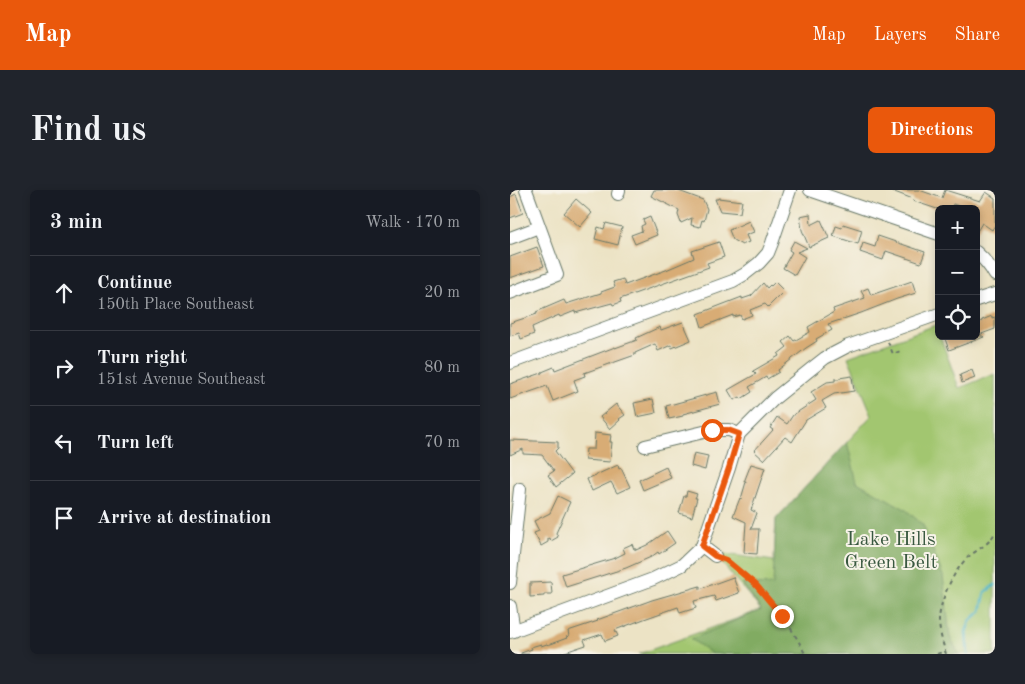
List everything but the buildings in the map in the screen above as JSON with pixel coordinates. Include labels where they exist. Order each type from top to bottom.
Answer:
[{"type":"street","points":[[510,293],[557,276],[526,190]]},
{"type":"street","points":[[510,363],[732,281],[745,274],[759,264],[768,253],[790,190]]},
{"type":"street","points":[[810,190],[935,233]]},
{"type":"street","points":[[510,238],[539,227]]},
{"type":"street","points":[[980,256],[995,275]]},
{"type":"street","points":[[980,299],[995,294]]},
{"type":"street","points":[[510,606],[512,631],[653,579],[682,565],[702,546],[739,434],[775,398],[825,358],[848,346],[935,315]]},
{"type":"street","points":[[645,446],[712,430],[728,430],[739,434]]},
{"type":"street","points":[[510,583],[520,489]]},
{"type":"street","points":[[702,546],[715,556]]},
{"type":"path","points":[[884,333],[893,354],[904,350]]},
{"type":"path","points":[[936,654],[945,653],[939,622],[940,610],[946,592],[958,568],[968,557],[984,547],[995,532]]},
{"type":"path","points":[[715,556],[726,560],[756,585],[782,616],[805,654]]},
{"type":"green space","name":"Lake Hills Green Belt","points":[[935,325],[935,340],[941,340],[959,388],[995,374],[995,654],[639,654],[761,610],[722,563],[725,554],[774,561],[776,519],[872,415],[848,357]]},
{"type":"green space","points":[[847,442],[857,482],[905,509],[923,525],[943,576],[950,637],[959,654],[712,654],[691,639],[761,610],[742,584],[773,585],[776,519]]},
{"type":"waterway","points":[[968,654],[966,632],[970,621],[981,611],[985,592],[995,585]]},
{"type":"route","points":[[712,430],[728,430],[739,434],[702,546],[715,556],[726,560],[756,585],[782,616]]}]
